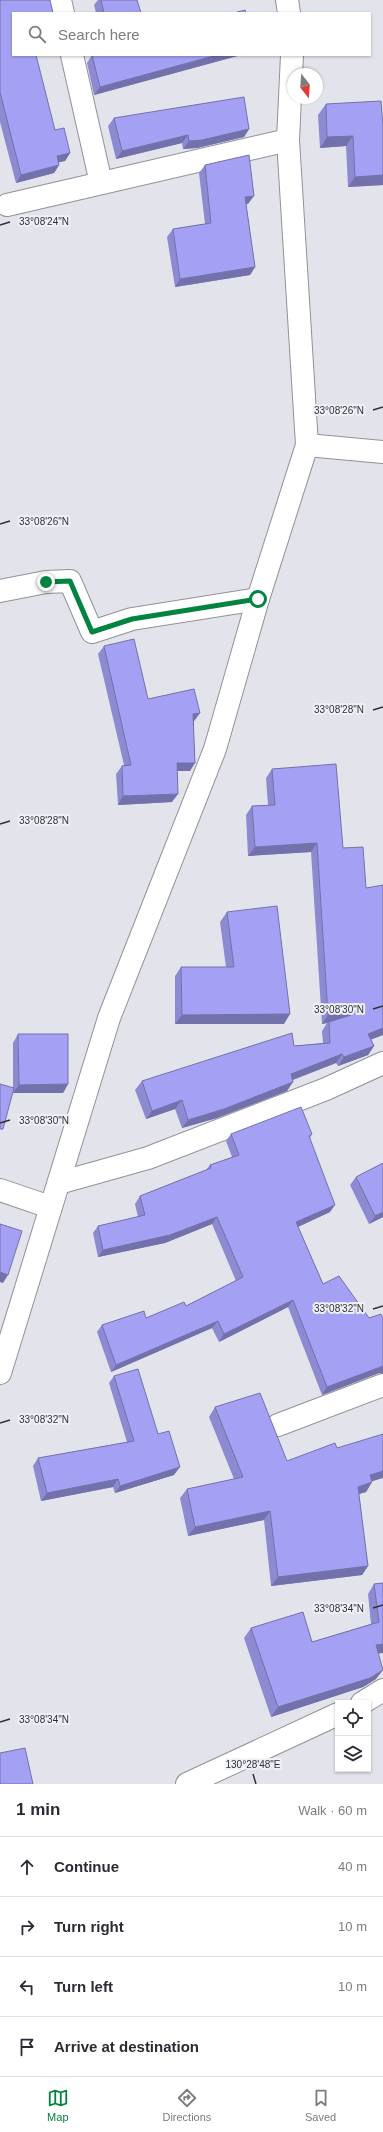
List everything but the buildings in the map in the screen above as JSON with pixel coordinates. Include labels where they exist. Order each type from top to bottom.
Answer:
[{"type":"street","points":[[60,0],[63,12]]},
{"type":"street","points":[[287,0],[289,12]]},
{"type":"street","points":[[72,56],[101,183]]},
{"type":"street","points":[[0,1373],[109,1018],[215,749],[258,599],[307,445],[288,140],[292,56]]},
{"type":"street","points":[[7,205],[288,140]]},
{"type":"street","points":[[307,445],[383,452]]},
{"type":"street","points":[[0,591],[46,582],[70,581],[92,632],[132,619],[258,599]]},
{"type":"street","points":[[59,1183],[148,1158],[286,1105],[383,1064]]},
{"type":"street","points":[[0,1190],[50,1207]]},
{"type":"street","points":[[278,1425],[383,1385]]},
{"type":"street","points":[[367,1700],[383,1690]]},
{"type":"street","points":[[187,1784],[335,1715]]},
{"type":"route","points":[[46,582],[70,581],[92,632],[132,619],[258,599]]}]
